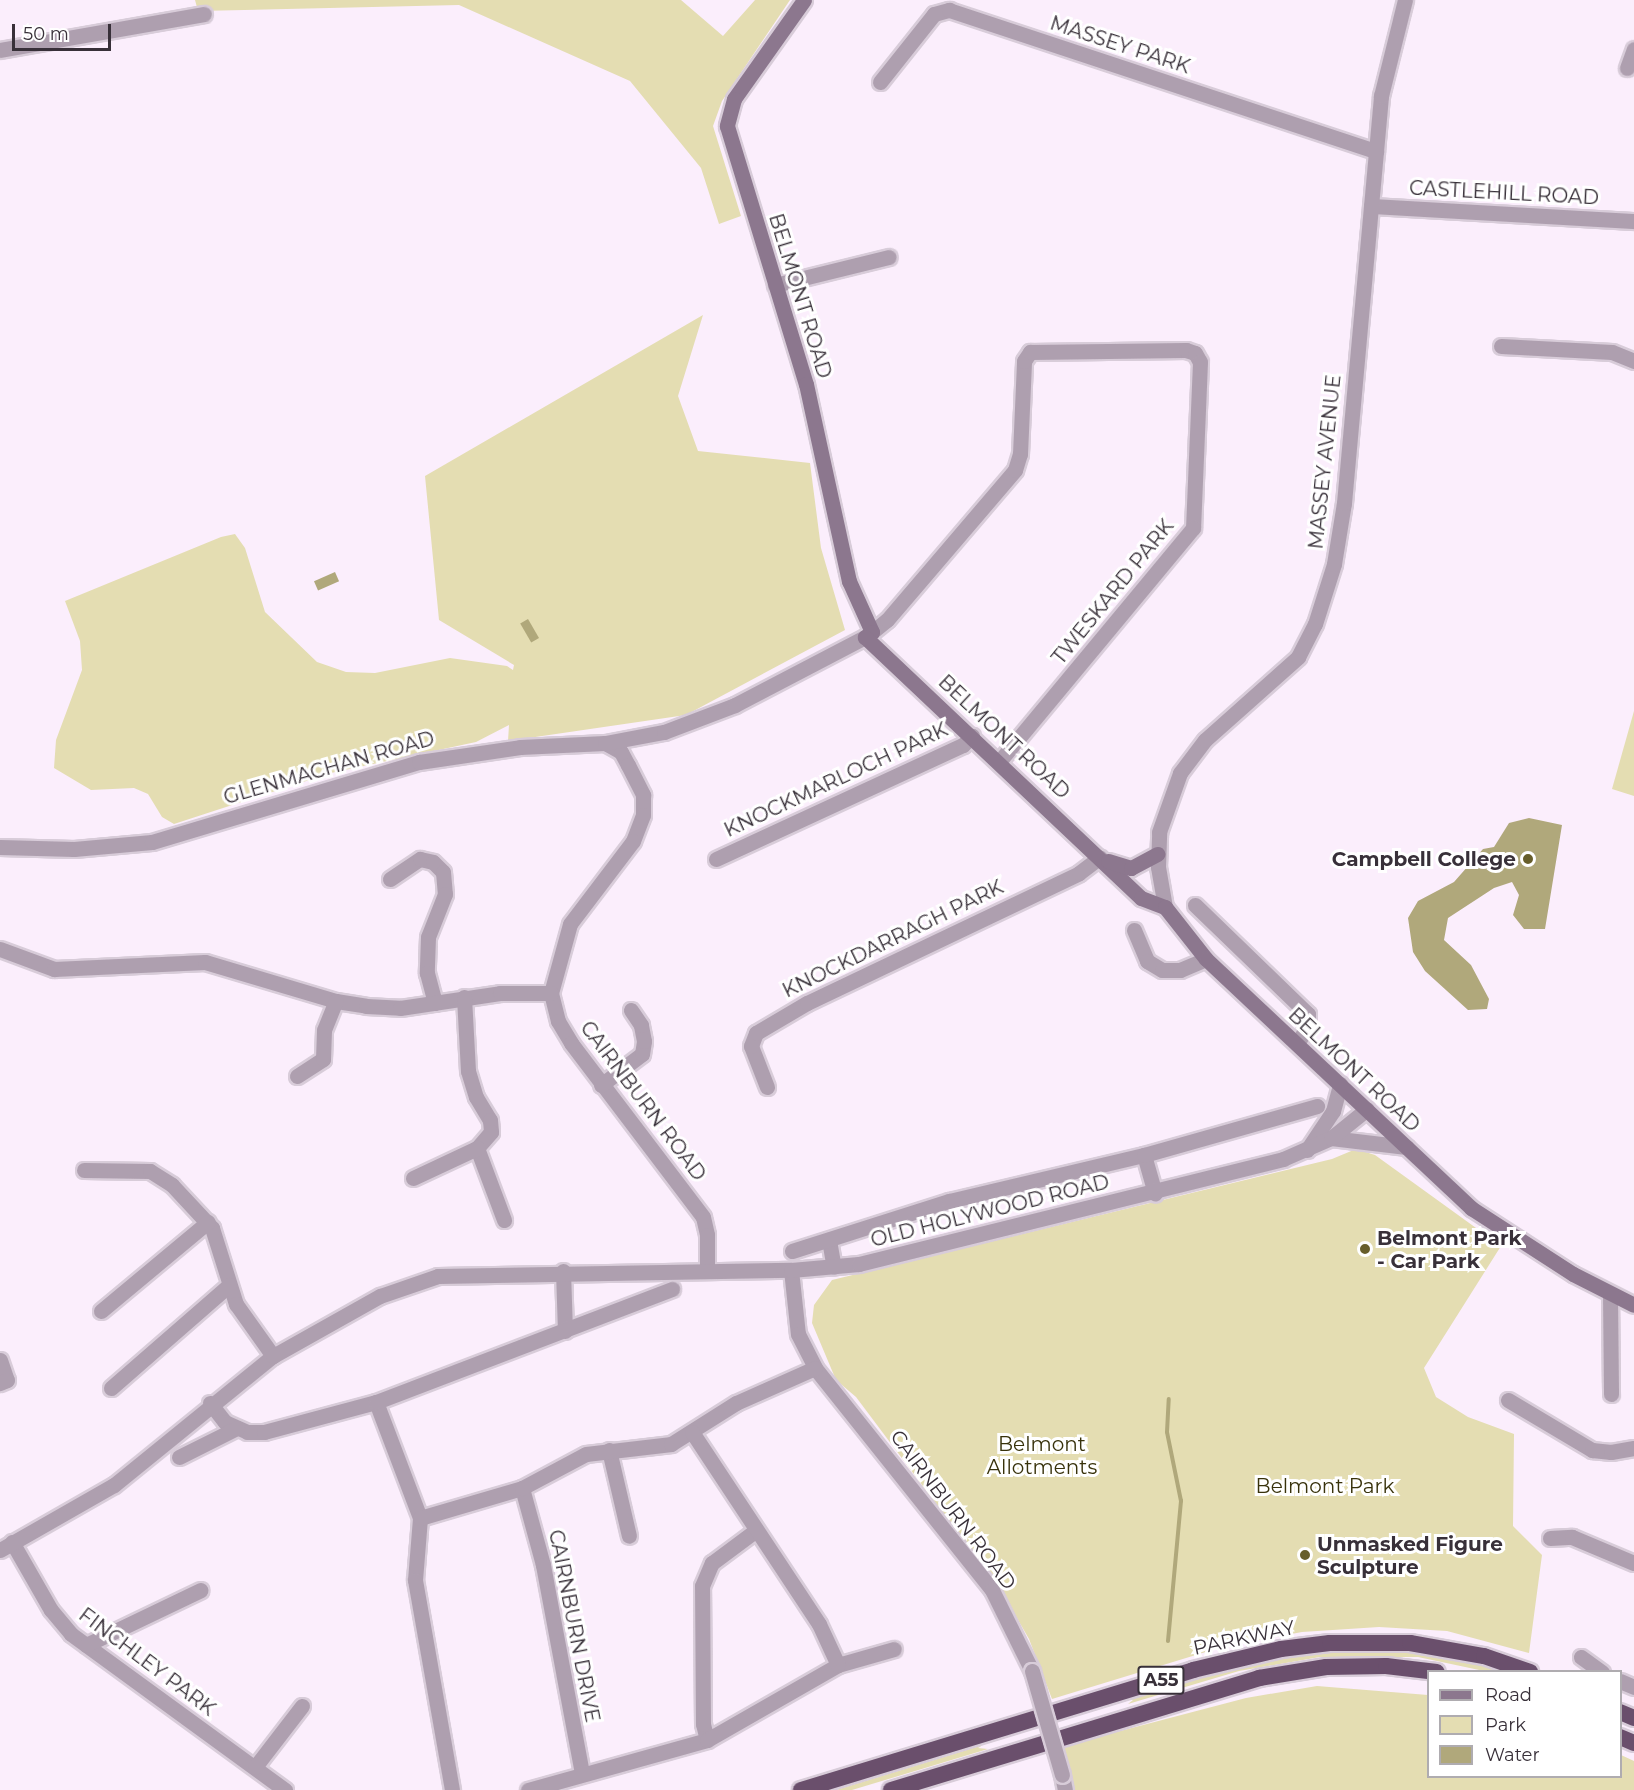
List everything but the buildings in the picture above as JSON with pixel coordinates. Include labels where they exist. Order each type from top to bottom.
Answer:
[{"type":"highway","name":"PARKWAY","points":[[801,1790],[1193,1670],[1281,1649],[1330,1643],[1410,1643],[1484,1656],[1527,1670]]},
{"type":"highway","name":"A55","points":[[891,1790],[1259,1678],[1326,1667],[1386,1666],[1427,1670]]},
{"type":"main road","name":"BELMONT ROAD","points":[[804,0],[734,99],[726,126],[806,384],[849,581],[868,635],[1141,898],[1165,907],[1206,959],[1479,1214],[1610,1295],[1634,1305]]},
{"type":"main road","points":[[1100,857],[1131,868],[1157,854]]},
{"type":"street","name":"MASSEY AVENUE","points":[[1165,907],[1157,854],[1165,805],[1180,772],[1205,740],[1298,657],[1315,624],[1334,564],[1344,503],[1376,151],[1388,58],[1405,0]]},
{"type":"street","name":"MASSEY PARK","points":[[880,82],[934,14],[949,10],[1376,151]]},
{"type":"street","points":[[0,50],[204,14]]},
{"type":"street","points":[[1627,68],[1634,50]]},
{"type":"street","name":"CASTLEHILL ROAD","points":[[1371,206],[1634,221]]},
{"type":"street","points":[[774,285],[890,257]]},
{"type":"street","points":[[1501,346],[1612,352],[1634,361]]},
{"type":"street","name":"TWESKARD PARK","points":[[868,635],[887,620],[1015,470],[1020,454],[1024,361],[1030,352],[1186,350],[1195,353],[1200,362],[1193,528],[999,762]]},
{"type":"street","name":"GLENMACHAN ROAD","points":[[0,846],[74,849],[152,842],[419,762],[520,747],[605,743],[664,732],[735,705],[868,635]]},
{"type":"street","name":"KNOCKMARLOCH PARK","points":[[716,859],[963,745],[972,736]]},
{"type":"street","points":[[0,948],[54,969],[204,962],[336,1001],[400,1008],[464,997],[551,993],[570,924],[633,841],[643,815],[643,795],[628,765],[621,752],[605,743]]},
{"type":"street","name":"KNOCKDARRAGH PARK","points":[[767,1087],[751,1046],[756,1033],[807,1003],[1079,873],[1100,857]]},
{"type":"street","points":[[390,879],[420,859],[433,862],[443,872],[445,894],[428,937],[427,973],[435,1003]]},
{"type":"street","points":[[1195,906],[1308,1014],[1308,1025],[1297,1044]]},
{"type":"street","points":[[1134,930],[1147,961],[1162,970],[1180,970],[1206,959]]},
{"type":"street","name":"CAIRNBURN ROAD","points":[[551,993],[558,1021],[601,1085],[703,1217],[707,1235],[707,1270]]},
{"type":"street","points":[[413,1178],[477,1148],[491,1132],[490,1120],[476,1097],[468,1071],[464,997]]},
{"type":"street","points":[[297,1077],[324,1059],[324,1030],[336,1001]]},
{"type":"street","points":[[601,1085],[642,1054],[643,1033],[631,1010]]},
{"type":"street","points":[[1307,1150],[1333,1111],[1340,1084]]},
{"type":"street","name":"OLD HOLYWOOD ROAD","points":[[792,1251],[949,1201],[1144,1155],[1317,1106]]},
{"type":"street","name":"OLD HOLYWOOD ROAD","points":[[6,1546],[114,1485],[210,1403],[273,1356],[380,1296],[438,1276],[563,1271],[834,1268],[891,1257],[1155,1193],[1307,1150],[1331,1138],[1367,1109]]},
{"type":"street","points":[[1331,1138],[1406,1147]]},
{"type":"street","points":[[477,1148],[504,1220]]},
{"type":"street","points":[[1144,1155],[1155,1193]]},
{"type":"street","points":[[84,1170],[150,1171],[172,1185],[208,1222],[229,1285],[248,1324],[273,1356]]},
{"type":"street","points":[[102,1311],[208,1222]]},
{"type":"street","points":[[829,1240],[834,1268]]},
{"type":"street","name":"CAIRNBURN ROAD","points":[[791,1270],[798,1334],[815,1368],[983,1578],[1032,1671],[1064,1782]]},
{"type":"street","points":[[563,1271],[565,1331]]},
{"type":"street","points":[[111,1388],[229,1285]]},
{"type":"street","points":[[210,1403],[225,1422],[237,1428],[264,1432],[376,1402],[672,1289]]},
{"type":"street","points":[[1610,1295],[1611,1394]]},
{"type":"street","points":[[0,1360],[7,1380],[0,1383]]},
{"type":"street","points":[[420,1518],[522,1488],[586,1454],[671,1444],[736,1403],[815,1368]]},
{"type":"street","points":[[1508,1400],[1592,1450],[1611,1452],[1634,1448]]},
{"type":"street","points":[[376,1402],[420,1518],[415,1580],[452,1790]]},
{"type":"street","points":[[179,1457],[237,1428]]},
{"type":"street","points":[[692,1432],[755,1531],[819,1624],[838,1665]]},
{"type":"street","points":[[609,1450],[629,1536]]},
{"type":"street","name":"CAIRNBURN DRIVE","points":[[522,1488],[543,1565],[582,1773]]},
{"type":"street","points":[[707,1740],[703,1724],[702,1586],[712,1563],[755,1531]]},
{"type":"street","points":[[1550,1538],[1572,1537],[1634,1563]]},
{"type":"street","name":"FINCHLEY PARK","points":[[6,1546],[62,1625],[86,1645],[285,1790]]},
{"type":"street","points":[[86,1645],[201,1590]]},
{"type":"street","points":[[528,1790],[582,1773],[707,1740],[838,1665],[894,1649]]},
{"type":"street","points":[[1581,1657],[1600,1670]]},
{"type":"street","points":[[255,1767],[302,1706]]},
{"type":"green space","points":[[195,0],[681,0],[723,36],[755,0],[790,0],[722,101],[713,126],[741,216],[719,224],[701,168],[630,81],[459,5],[198,11]]},
{"type":"green space","points":[[703,315],[678,396],[698,451],[810,463],[821,548],[845,630],[686,715],[508,741],[509,725],[476,742],[331,773],[174,824],[162,817],[148,794],[134,788],[91,790],[54,768],[56,740],[82,670],[80,641],[65,601],[221,537],[235,534],[245,548],[265,612],[317,662],[346,672],[375,673],[450,658],[507,666],[513,670],[514,665],[439,620],[425,476]]},
{"type":"green space","points":[[1634,711],[1634,796],[1612,789]]},
{"type":"green space","name":"Belmont Park","points":[[1356,1149],[1375,1155],[1501,1246],[1424,1368],[1436,1397],[1468,1417],[1514,1434],[1513,1526],[1542,1555],[1529,1653],[1447,1631],[1379,1627],[1302,1632],[1222,1647],[1052,1699],[1029,1639],[1000,1589],[856,1397],[836,1380],[812,1323],[814,1305],[832,1280],[1332,1159]]},
{"type":"green space","points":[[1360,1647],[1446,1653],[1510,1670],[1479,1670],[1418,1657],[1320,1657],[1239,1671],[1128,1704],[1133,1700],[1125,1698],[1271,1656]]},
{"type":"green space","points":[[1317,1686],[1427,1695],[1427,1778],[1622,1778],[1622,1755],[1634,1761],[1634,1790],[1075,1790],[1063,1746],[1246,1698]]},
{"type":"green space","points":[[983,1745],[978,1748],[988,1749],[852,1790],[836,1790]]},
{"type":"water","points":[[335,572],[339,581],[318,590],[314,581]]},
{"type":"water","points":[[528,619],[539,638],[531,643],[520,624]]},
{"type":"water","points":[[1529,818],[1562,825],[1545,929],[1524,929],[1513,915],[1519,895],[1512,882],[1494,888],[1448,918],[1444,940],[1471,965],[1489,999],[1487,1009],[1468,1010],[1425,971],[1413,952],[1408,918],[1418,901],[1454,882],[1483,849],[1494,847],[1509,823]]},
{"type":"waterway","points":[[1168,1641],[1181,1501],[1167,1432],[1169,1399]]},
{"type":"place","name":"Campbell College","points":[[1528,859]]},
{"type":"place","name":"Belmont Park - Car Park","points":[[1365,1249]]},
{"type":"place","name":"Unmasked Figure Sculpture","points":[[1305,1555]]},
{"type":"park label","name":"Belmont Allotments","points":[[1042,1456]]}]
